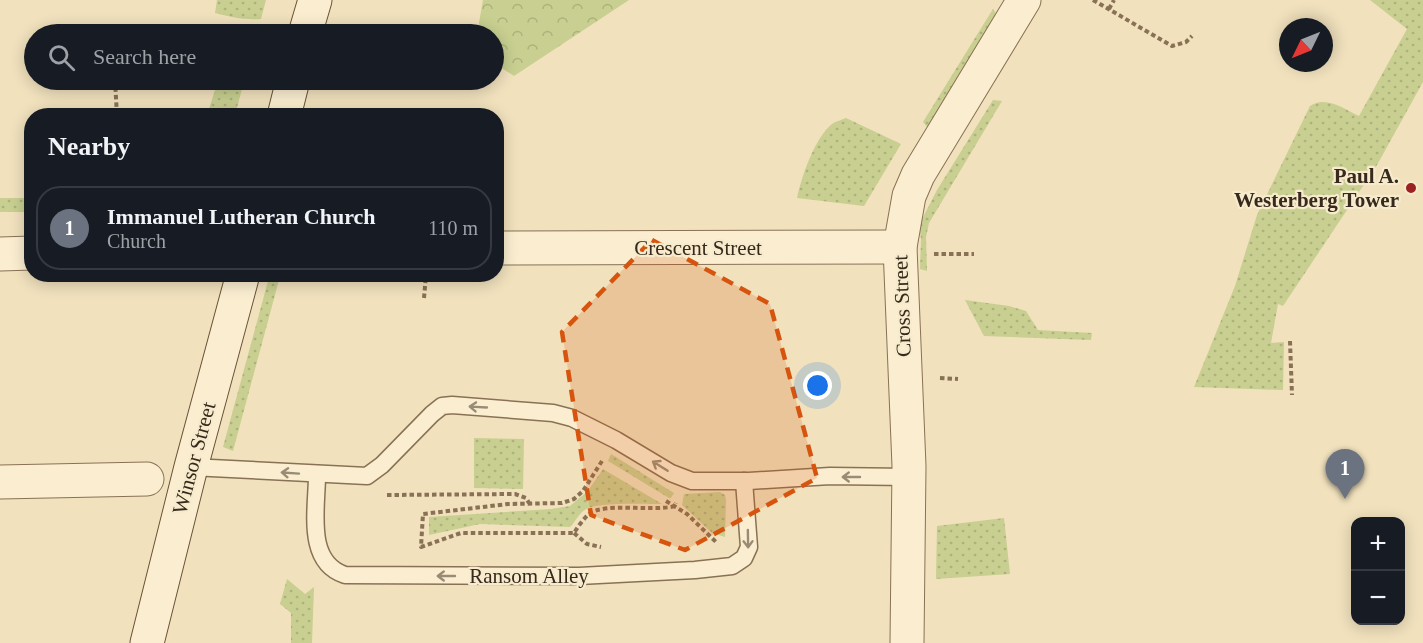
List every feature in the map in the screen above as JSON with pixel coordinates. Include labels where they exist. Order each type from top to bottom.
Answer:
[{"type":"street","points":[[308,24],[315,0]]},
{"type":"street","name":"Cross Street","points":[[907,643],[909,477],[900,247],[909,196],[918,175],[1024,0]]},
{"type":"street","points":[[286,108],[290,90]]},
{"type":"street","name":"Crescent Street","points":[[504,248],[900,247]]},
{"type":"street","points":[[0,254],[24,253]]},
{"type":"street","name":"Winsor Street","points":[[147,643],[241,282]]},
{"type":"street","points":[[0,482],[147,479]]},
{"type":"lane","points":[[191,467],[367,476],[382,465],[442,406],[490,407],[560,415],[616,440],[684,479],[704,482],[830,476],[909,477]]},
{"type":"lane","name":"Ransom Alley","points":[[317,475],[316,544],[331,567],[345,575],[579,576],[695,570],[732,566],[738,563]]},
{"type":"lane","points":[[738,563],[749,548],[744,481]]},
{"type":"path","points":[[1093,0],[1172,46],[1186,42],[1192,36]]},
{"type":"path","points":[[1109,9],[1114,0]]},
{"type":"path","points":[[116,90],[117,108]]},
{"type":"path","points":[[933,254],[974,254]]},
{"type":"path","points":[[424,298],[425,282]]},
{"type":"path","points":[[1290,341],[1292,395]]},
{"type":"path","points":[[933,378],[958,379]]},
{"type":"path","points":[[605,548],[587,544],[574,533],[461,533],[421,547],[423,514],[508,504],[562,503],[573,499],[587,486],[616,440]]},
{"type":"path","points":[[592,456],[611,467]]},
{"type":"path","points":[[675,506],[684,479]]},
{"type":"path","points":[[420,496],[515,494],[526,498],[530,503]]},
{"type":"path","points":[[665,501],[687,514],[738,563]]},
{"type":"path","points":[[574,533],[590,513],[611,508],[664,509],[675,506]]},
{"type":"highlighted area","points":[[652,240],[770,304],[817,478],[685,550],[591,515],[562,332]]},
{"type":"green space","points":[[217,0],[266,0],[261,19],[255,19],[215,13]]},
{"type":"green space","points":[[483,0],[629,0],[514,76],[504,70],[504,24],[479,24]]},
{"type":"green space","points":[[1370,0],[1423,0],[1423,82],[1377,165],[1283,306],[1278,304],[1271,343],[1284,342],[1283,390],[1194,387],[1235,286],[1257,215],[1310,106],[1329,102],[1359,116],[1407,29]]},
{"type":"green space","points":[[993,9],[998,16],[928,128],[923,122]]},
{"type":"green space","points":[[215,90],[242,90],[237,108],[209,108]]},
{"type":"green space","points":[[993,100],[1002,101],[929,223],[926,237],[927,271],[920,269],[919,225],[937,190]]},
{"type":"green space","points":[[846,118],[901,144],[864,206],[797,198],[814,148],[832,124]]},
{"type":"green space","points":[[0,198],[24,198],[24,212],[0,212]]},
{"type":"green space","points":[[268,282],[278,282],[233,451],[223,447]]},
{"type":"green space","points":[[965,300],[1009,306],[1026,311],[1038,330],[1092,333],[1091,340],[984,336]]},
{"type":"green space","points":[[474,438],[524,439],[523,489],[474,488]]},
{"type":"green space","points":[[611,454],[674,493],[671,498],[608,461]]},
{"type":"green space","points":[[603,469],[662,504],[592,507],[579,515],[570,527],[480,524],[429,535],[429,517],[570,506],[587,492]]},
{"type":"green space","points":[[720,492],[725,495],[726,500],[725,537],[712,533],[682,505],[684,494]]},
{"type":"green space","points":[[1004,518],[1010,574],[936,579],[937,526]]},
{"type":"green space","points":[[287,579],[305,594],[314,587],[312,643],[291,643],[291,613],[280,604]]},
{"type":"place","name":"Paul A. Westerberg Tower","points":[[1411,188]]},
{"type":"place","name":"Immanuel Lutheran Church","points":[[1345,499]]}]
